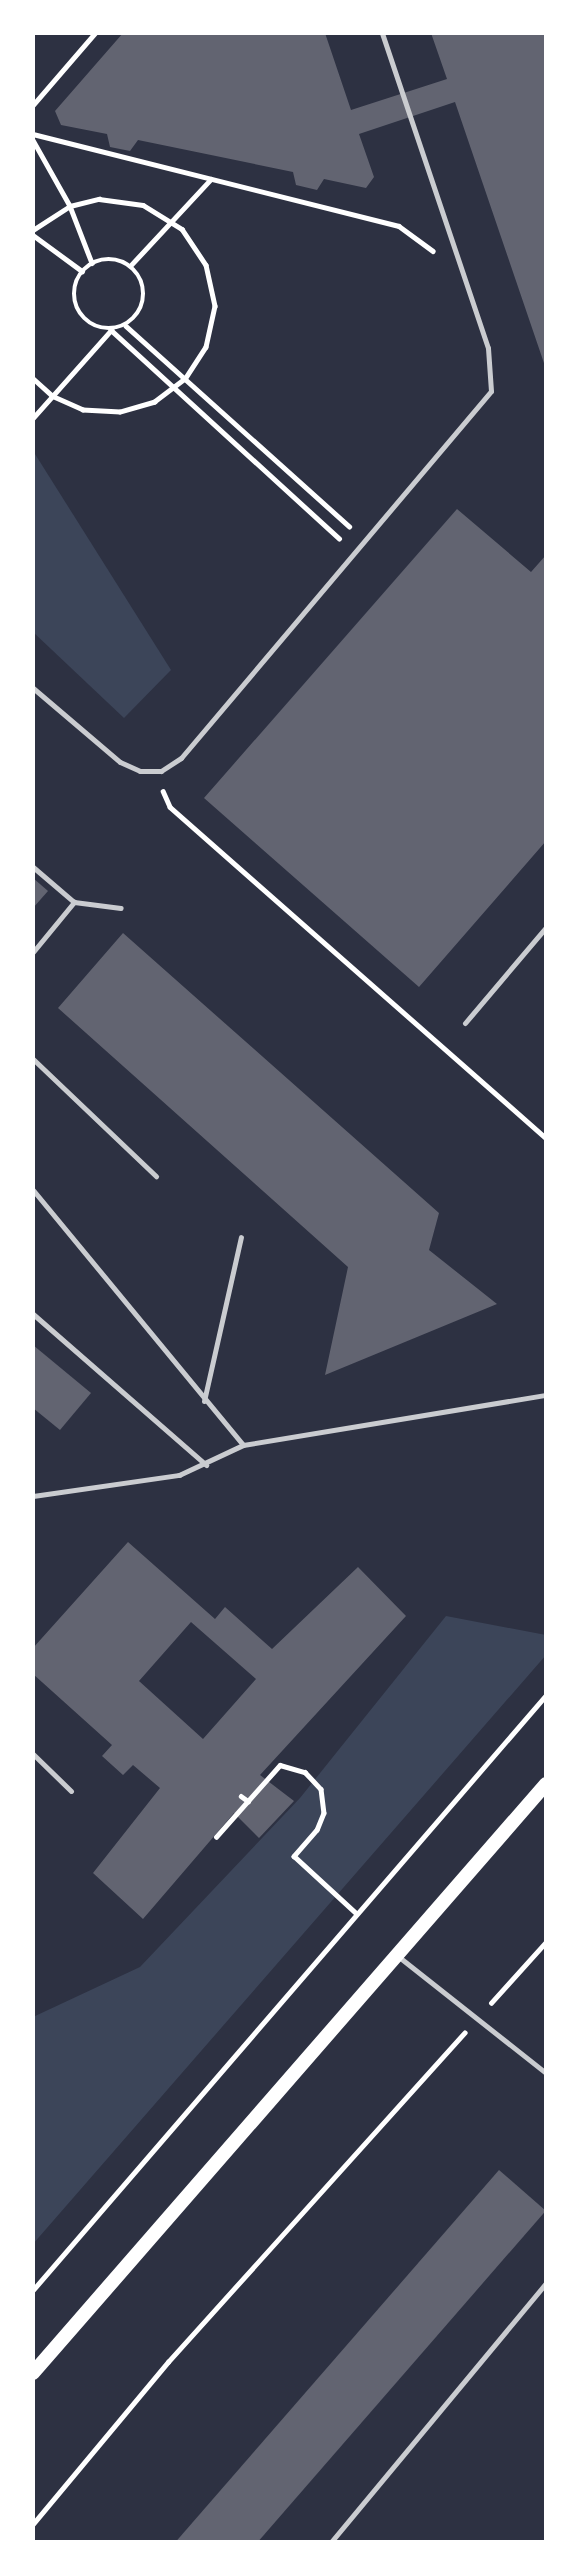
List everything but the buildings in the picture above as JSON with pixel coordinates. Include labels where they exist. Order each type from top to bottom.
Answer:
[{"type":"main road","points":[[33,2374],[399,1957],[546,1784]]},
{"type":"lane","points":[[33,688],[120,762],[139,771],[155,771],[181,758],[491,391],[488,348],[459,270],[382,33]]},
{"type":"lane","points":[[33,867],[74,902],[121,908]]},
{"type":"lane","points":[[33,952],[74,902]]},
{"type":"lane","points":[[465,1023],[546,927]]},
{"type":"lane","points":[[33,1059],[156,1175]]},
{"type":"lane","points":[[33,1189],[204,1401],[243,1445]]},
{"type":"lane","points":[[204,1401],[241,1237]]},
{"type":"lane","points":[[33,1314],[206,1465]]},
{"type":"lane","points":[[33,1496],[179,1475],[206,1465],[243,1445],[546,1395]]},
{"type":"lane","points":[[33,1754],[71,1791]]},
{"type":"lane","points":[[399,1957],[546,2073]]},
{"type":"lane","points":[[331,2542],[546,2283]]},
{"type":"path","points":[[33,105],[95,33]]},
{"type":"path","points":[[33,134],[399,226],[459,270]]},
{"type":"path","points":[[33,140],[70,206],[92,263]]},
{"type":"path","points":[[131,265],[212,179]]},
{"type":"path","points":[[33,230],[70,206],[99,199],[143,205],[182,229],[206,265],[215,306],[206,347],[185,379],[155,402],[120,412],[83,410],[52,396],[33,379]]},
{"type":"path","points":[[33,235],[82,271]]},
{"type":"path","points":[[118,259],[131,265],[140,275],[144,303],[126,326],[111,330],[96,327],[76,308],[75,282],[82,271],[92,263],[118,259]]},
{"type":"path","points":[[126,326],[365,540]]},
{"type":"path","points":[[111,330],[355,552]]},
{"type":"path","points":[[33,418],[111,330]]},
{"type":"path","points":[[155,771],[170,807],[546,1138]]},
{"type":"path","points":[[33,2290],[355,1912],[546,1695]]},
{"type":"path","points":[[216,1837],[280,1765],[293,1766],[315,1779],[324,1813],[317,1830],[294,1856],[355,1912]]},
{"type":"path","points":[[241,1797],[248,1801]]},
{"type":"path","points":[[33,2524],[167,2362],[546,1942]]},
{"type":"shaded area","points":[[35,454],[171,670],[124,718],[33,632]]},
{"type":"shaded area","points":[[446,1616],[546,1635],[546,1655],[33,2244],[33,2017],[140,1967],[300,1798]]}]
